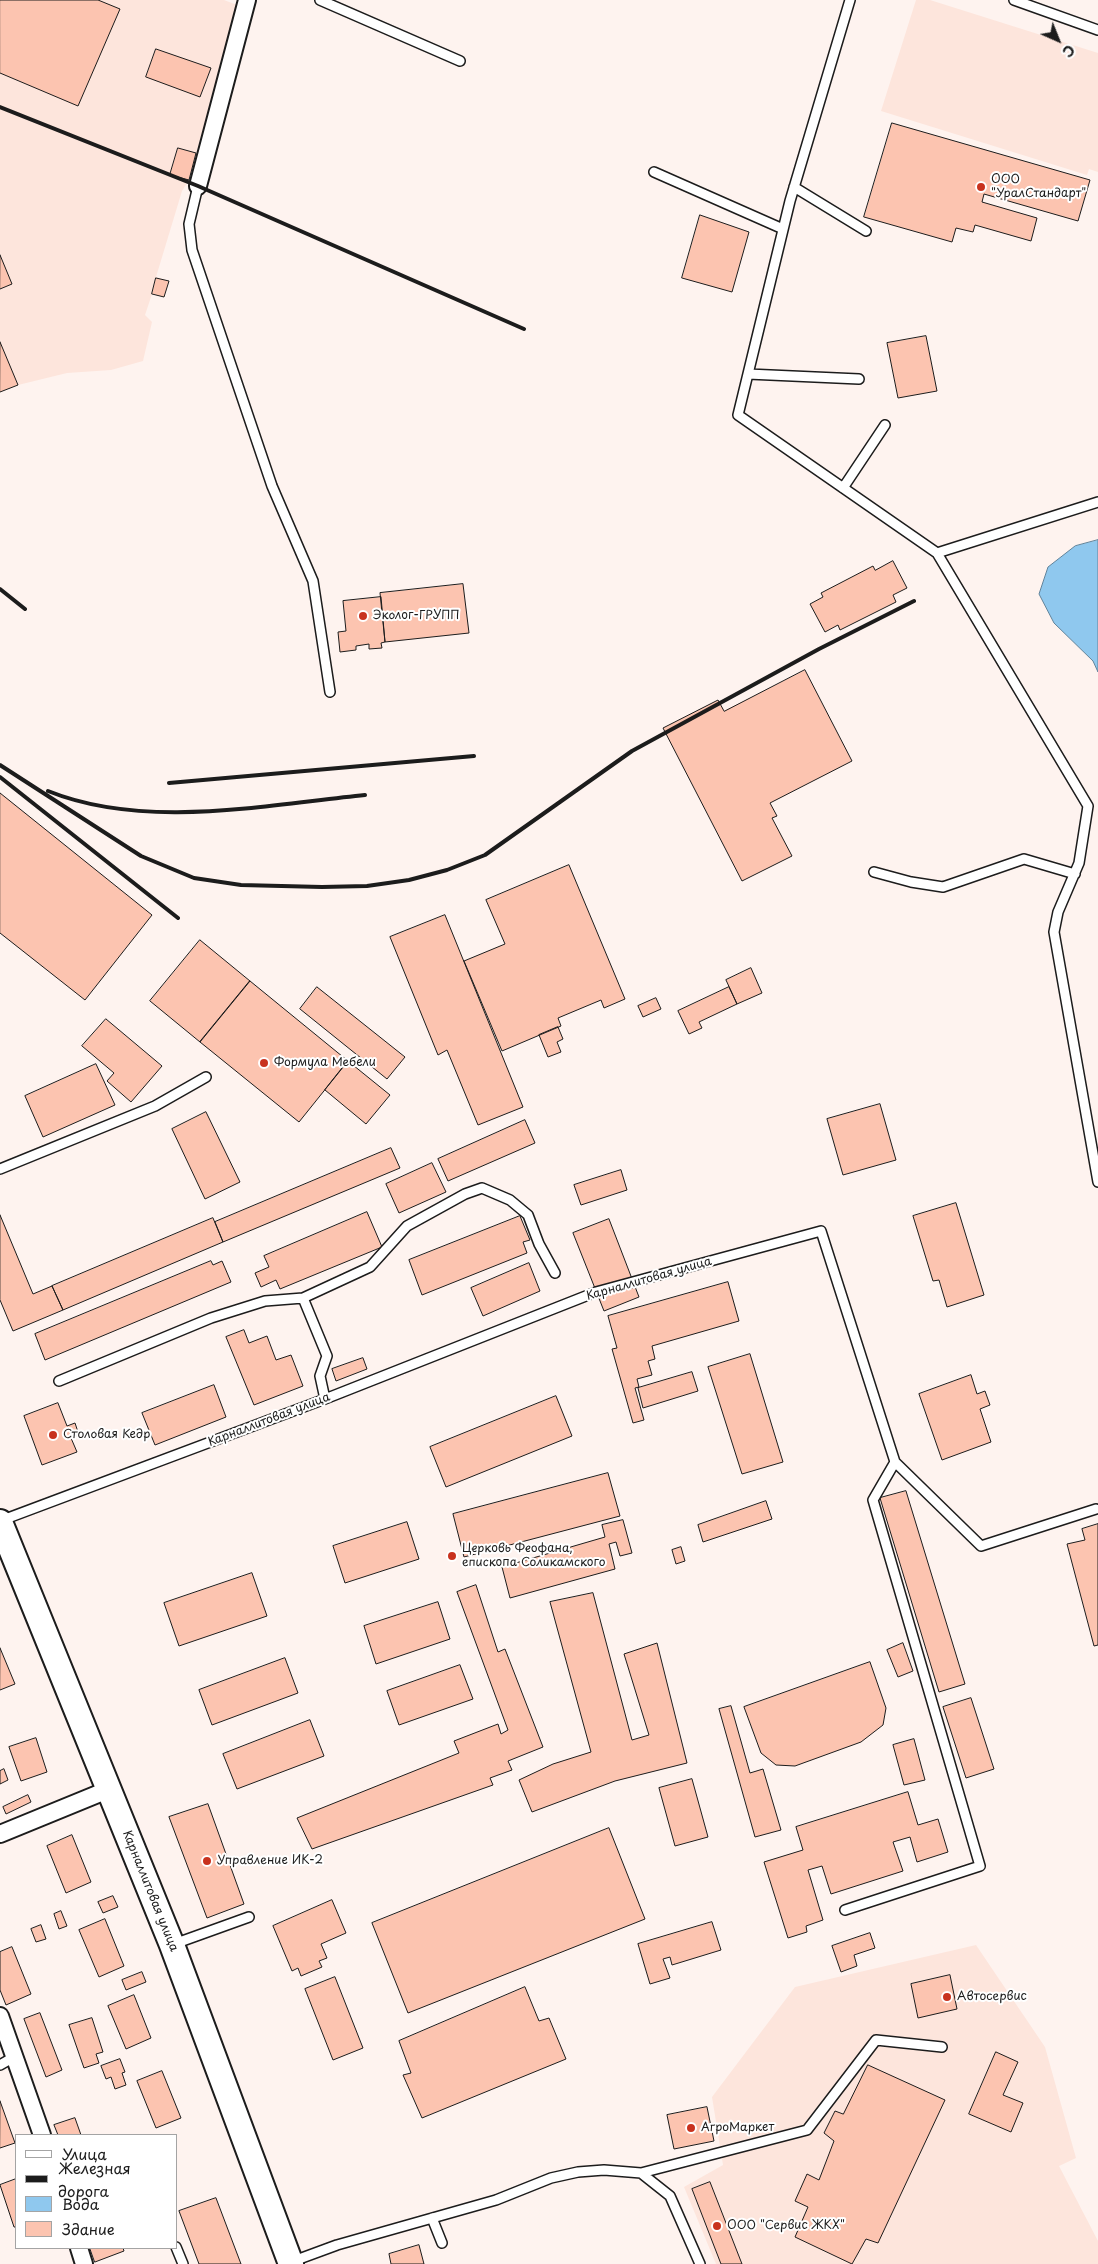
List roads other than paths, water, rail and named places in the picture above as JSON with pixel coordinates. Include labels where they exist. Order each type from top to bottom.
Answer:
[{"type":"street","points":[[198,186],[247,0]]},
{"type":"street","name":"Карналлитовая улица","points":[[0,1522],[172,1945],[291,2263]]},
{"type":"street","points":[[0,1834],[110,1789]]},
{"type":"street","points":[[0,2016],[42,2134]]},
{"type":"street","points":[[79,2249],[84,2264]]},
{"type":"lane","points":[[320,0],[460,60]]},
{"type":"lane","points":[[850,0],[794,187],[738,415],[937,553],[1088,806],[1079,863],[1058,912],[1054,932],[1098,1182]]},
{"type":"lane","points":[[1014,0],[1098,30]]},
{"type":"lane","points":[[654,172],[783,229]]},
{"type":"lane","points":[[198,186],[189,224],[192,250],[272,486],[313,581],[330,692]]},
{"type":"lane","points":[[794,187],[866,231]]},
{"type":"lane","points":[[748,374],[859,379]]},
{"type":"lane","points":[[844,488],[885,425]]},
{"type":"lane","points":[[937,553],[1098,502]]},
{"type":"lane","points":[[874,872],[910,882],[944,887],[1024,859],[1075,874]]},
{"type":"lane","points":[[0,1169],[155,1106],[206,1077]]},
{"type":"lane","points":[[59,1381],[211,1318],[265,1301],[303,1298],[370,1267],[407,1226],[465,1194],[482,1188],[510,1200],[528,1215],[539,1244],[555,1273]]},
{"type":"lane","name":"Карналлитовая улица","points":[[0,1522],[325,1399],[596,1292],[822,1231],[895,1462],[981,1546],[1096,1509]]},
{"type":"lane","points":[[303,1298],[327,1356],[320,1376],[325,1399]]},
{"type":"lane","points":[[845,1910],[980,1866],[873,1500],[895,1462]]},
{"type":"lane","points":[[172,1945],[249,1917]]},
{"type":"lane","points":[[291,2263],[337,2245],[496,2200],[551,2178],[578,2172],[604,2170],[641,2173],[807,2130],[876,2040],[942,2047]]},
{"type":"lane","points":[[0,2065],[14,2058]]},
{"type":"lane","points":[[641,2173],[670,2196],[700,2264]]},
{"type":"lane","points":[[432,2218],[442,2243]]},
{"type":"lane","points":[[177,2249],[183,2264]]},
{"type":"water","points":[[1098,540],[1098,672],[1093,661],[1054,623],[1039,594],[1048,567],[1075,546]]},
{"type":"railway","points":[[0,107],[198,186],[524,329]]},
{"type":"railway","points":[[0,589],[25,609]]},
{"type":"railway","points":[[0,765],[141,856],[194,878],[241,885],[322,887],[367,886],[409,880],[447,870],[485,855],[632,751],[819,649],[914,601]]},
{"type":"railway","points":[[169,783],[474,756]]},
{"type":"railway","points":[[0,777],[178,918]]},
{"type":"railway","points":[[48,791],[85,803],[124,809],[164,812],[246,808],[365,795]]},
{"type":"place","name":"ООО \"УралСтандарт\"","points":[[981,187]]},
{"type":"place","name":"Эколог-ГРУПП","points":[[363,616]]},
{"type":"place","name":"Формула Мебели","points":[[264,1063]]},
{"type":"place","name":"Столовая Кедр","points":[[53,1435]]},
{"type":"place","name":"Церковь Феофана, епископа Соликамского","points":[[452,1556]]},
{"type":"place","name":"Управление ИК-2","points":[[207,1861]]},
{"type":"place","name":"Автосервис","points":[[947,1997]]},
{"type":"place","name":"АгроМаркет","points":[[691,2128]]},
{"type":"place","name":"ООО \"Сервис ЖКХ\"","points":[[717,2226]]}]
